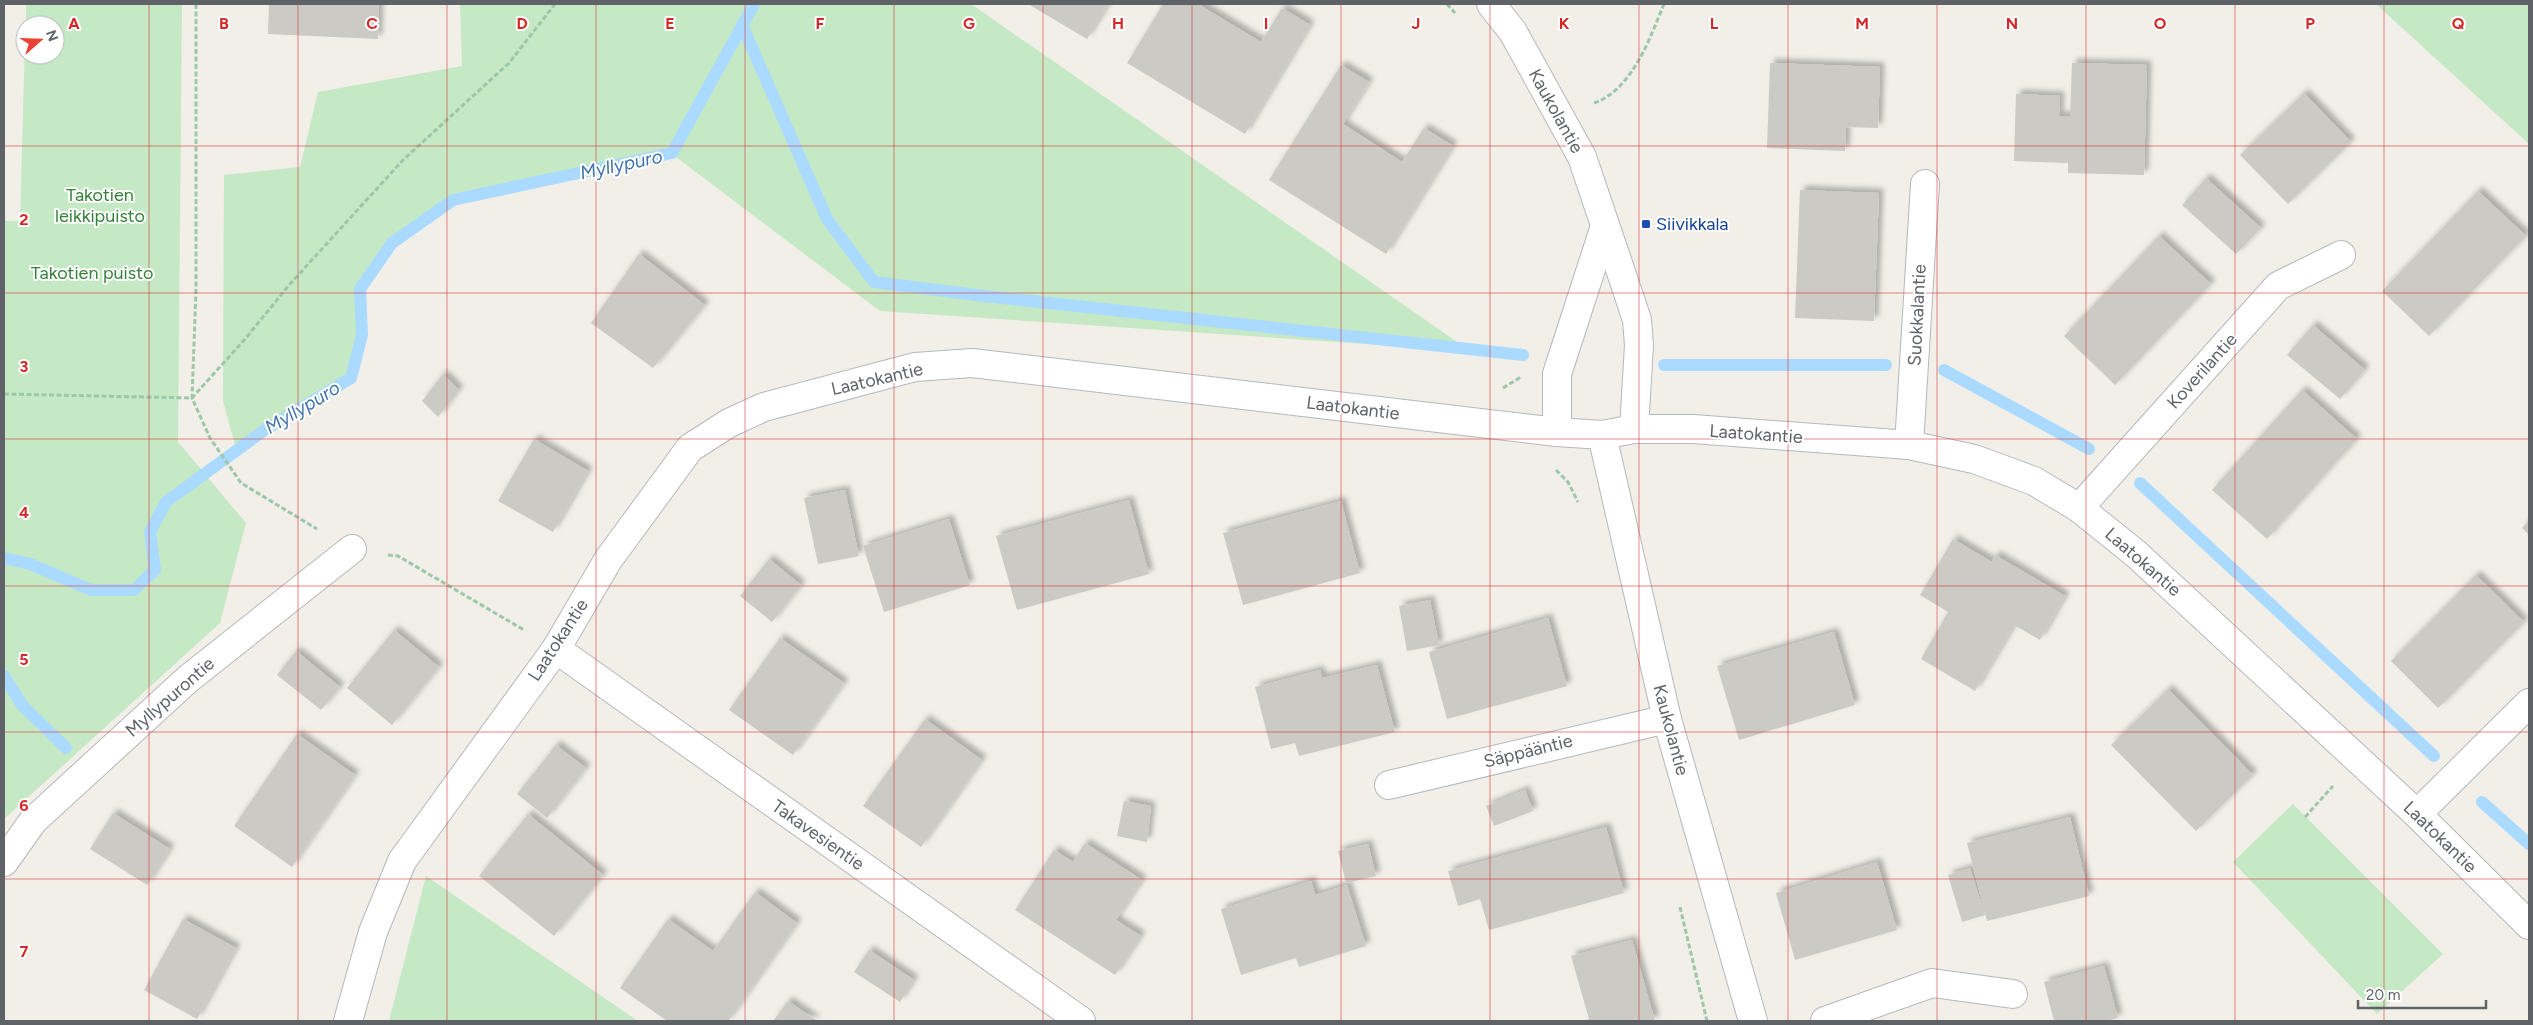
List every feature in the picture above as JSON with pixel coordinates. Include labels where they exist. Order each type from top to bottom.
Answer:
[{"type":"street","name":"Kaukolantie","points":[[1491,4],[1513,32],[1582,157],[1637,320],[1639,345],[1634,429]]},
{"type":"street","name":"Suokkalantie","points":[[1910,446],[1925,184]]},
{"type":"street","points":[[1557,432],[1556,374],[1604,226]]},
{"type":"street","name":"Koverilantie","points":[[2079,508],[2278,286],[2342,255]]},
{"type":"street","name":"Laatokantie","points":[[348,1021],[373,932],[402,861],[556,649],[608,560],[690,448],[729,423],[764,407],[915,367],[972,364],[1557,432],[1602,435],[1634,429],[1693,429],[1910,446],[1974,459],[2034,481],[2079,508],[2135,552],[2417,814],[2529,925]]},
{"type":"street","name":"Kaukolantie","points":[[1602,435],[1667,718],[1752,1021]]},
{"type":"street","name":"Myllypurontie","points":[[4,862],[33,821],[188,679],[352,549]]},
{"type":"street","name":"Takavesientie","points":[[556,649],[1081,1021]]},
{"type":"street","points":[[2417,814],[2529,703]]},
{"type":"street","name":"Säppääntie","points":[[1389,785],[1667,718]]},
{"type":"street","points":[[1825,1021],[1932,983],[2013,994]]},
{"type":"path","points":[[196,4],[196,290],[192,398],[210,438],[241,483],[352,549],[398,556],[556,649]]},
{"type":"path","points":[[4,394],[192,398],[245,340],[290,284],[403,160],[509,63],[555,4]]},
{"type":"path","points":[[1447,4],[1459,17]]},
{"type":"path","points":[[1558,116],[1608,98],[1642,57],[1664,4]]},
{"type":"path","points":[[1498,390],[1520,378],[1524,372]]},
{"type":"path","points":[[2305,817],[2358,760]]},
{"type":"green space","name":"Takotien puisto","points":[[26,4],[182,4],[178,442],[246,523],[220,623],[4,819],[4,221],[20,221],[24,65],[65,65],[65,15],[26,15]]},
{"type":"green space","points":[[460,4],[971,4],[1470,351],[880,311],[672,154],[453,200],[392,243],[360,289],[362,335],[351,378],[266,429],[237,452],[223,401],[224,175],[300,167],[318,92],[462,66]]},
{"type":"green space","points":[[2376,4],[2529,4],[2529,144]]},
{"type":"green space","points":[[2293,804],[2443,954],[2377,1014],[2233,862]]},
{"type":"green space","points":[[426,876],[638,1021],[389,1021]]},
{"type":"building","points":[[269,4],[379,4],[378,39],[268,34]]},
{"type":"building","points":[[1028,4],[1108,4],[1087,39]]},
{"type":"building","points":[[1163,4],[1202,4],[1201,6],[1261,42],[1282,8],[1310,25],[1245,134],[1127,63]]},
{"type":"building","points":[[1770,63],[1880,67],[1878,128],[1846,127],[1845,151],[1767,148]]},
{"type":"building","points":[[2072,63],[2147,65],[2144,175],[2068,173],[2068,163],[2014,161],[2016,94],[2060,96],[2059,116],[2070,116]]},
{"type":"building","points":[[1341,65],[1369,82],[1343,124],[1402,162],[1424,128],[1453,146],[1386,254],[1269,180]]},
{"type":"building","points":[[2304,93],[2351,142],[2288,204],[2240,155]]},
{"type":"building","points":[[2206,178],[2261,228],[2236,254],[2182,205]]},
{"type":"building","points":[[1800,190],[1879,193],[1874,321],[1795,318]]},
{"type":"building","points":[[2478,191],[2526,236],[2429,336],[2382,291]]},
{"type":"building","points":[[2159,236],[2211,284],[2115,385],[2064,336]]},
{"type":"building","points":[[639,254],[705,305],[653,368],[591,323]]},
{"type":"building","points":[[2313,325],[2365,370],[2340,399],[2287,355]]},
{"type":"building","points":[[443,374],[459,390],[438,417],[422,401]]},
{"type":"building","points":[[2302,390],[2357,439],[2267,539],[2212,490]]},
{"type":"building","points":[[534,439],[588,471],[553,532],[498,501]]},
{"type":"building","points":[[845,490],[859,556],[818,564],[804,498]]},
{"type":"building","points":[[1129,500],[1149,574],[1017,610],[996,536]]},
{"type":"building","points":[[1341,501],[1360,573],[1243,605],[1223,533]]},
{"type":"building","points":[[949,519],[970,585],[884,612],[863,546]]},
{"type":"building","points":[[2529,520],[2529,535],[2522,528]]},
{"type":"building","points":[[1953,539],[1992,562],[1995,555],[2065,596],[2040,640],[2014,625],[1975,691],[1921,659],[1948,612],[1920,595]]},
{"type":"building","points":[[769,559],[801,585],[772,622],[740,596]]},
{"type":"building","points":[[2476,575],[2524,622],[2438,708],[2391,661]]},
{"type":"building","points":[[1430,600],[1439,645],[1407,651],[1399,606]]},
{"type":"building","points":[[1548,618],[1567,686],[1447,719],[1429,652]]},
{"type":"building","points":[[394,630],[439,667],[392,725],[347,688]]},
{"type":"building","points":[[1834,632],[1855,705],[1739,740],[1717,666]]},
{"type":"building","points":[[780,638],[844,683],[793,755],[729,710]]},
{"type":"building","points":[[296,651],[340,687],[321,710],[277,675]]},
{"type":"building","points":[[1377,665],[1395,732],[1299,756],[1295,743],[1271,749],[1255,687],[1320,670],[1322,678]]},
{"type":"building","points":[[2168,689],[2253,775],[2196,831],[2111,745]]},
{"type":"building","points":[[925,719],[982,760],[921,847],[863,806]]},
{"type":"building","points":[[297,734],[355,775],[292,867],[234,826]]},
{"type":"building","points":[[556,745],[586,768],[547,818],[517,794]]},
{"type":"building","points":[[1525,790],[1533,811],[1494,826],[1486,806]]},
{"type":"building","points":[[1124,801],[1151,806],[1147,842],[1117,836]]},
{"type":"building","points":[[113,813],[170,849],[147,885],[90,849]]},
{"type":"building","points":[[528,814],[603,875],[554,936],[479,876]]},
{"type":"building","points":[[2070,817],[2089,896],[1987,921],[1967,843]]},
{"type":"building","points":[[1606,827],[1624,893],[1489,930],[1480,899],[1458,906],[1448,871]]},
{"type":"building","points":[[1085,843],[1142,880],[1116,920],[1141,936],[1115,975],[1015,910],[1054,850],[1073,862]]},
{"type":"building","points":[[1368,844],[1376,876],[1346,883],[1338,851]]},
{"type":"building","points":[[1877,862],[1897,930],[1795,960],[1776,893]]},
{"type":"building","points":[[1970,868],[1985,915],[1962,922],[1948,875]]},
{"type":"building","points":[[1311,881],[1315,895],[1347,885],[1366,946],[1299,967],[1296,958],[1241,975],[1221,909]]},
{"type":"building","points":[[755,892],[797,923],[728,1021],[667,1021],[620,988],[668,919],[713,951]]},
{"type":"building","points":[[183,919],[236,948],[197,1019],[144,990]]},
{"type":"building","points":[[1632,940],[1655,1021],[1584,1021],[1589,1019],[1571,956]]},
{"type":"building","points":[[869,950],[914,980],[900,1002],[854,972]]},
{"type":"building","points":[[2104,966],[2118,1018],[2106,1021],[2054,1021],[2044,982]]},
{"type":"building","points":[[788,1001],[817,1021],[773,1021]]},
{"type":"waterway","name":"Myllypuro","points":[[4,558],[30,564],[91,590],[134,590],[155,570],[150,532],[166,502],[266,429],[351,378],[362,335],[360,289],[392,243],[453,200],[672,153],[754,4]]},
{"type":"waterway","points":[[743,27],[827,219],[874,282],[976,295],[1523,355]]},
{"type":"waterway","points":[[1664,365],[1886,365]]},
{"type":"waterway","points":[[1944,370],[2089,449]]},
{"type":"waterway","points":[[2140,483],[2434,756]]},
{"type":"waterway","points":[[4,676],[22,705],[66,748]]},
{"type":"waterway","points":[[2482,802],[2529,844]]},
{"type":"place","name":"Siivikkala","points":[[1646,224]]},
{"type":"park label","name":"Takotien leikkipuisto","points":[[100,205]]}]
